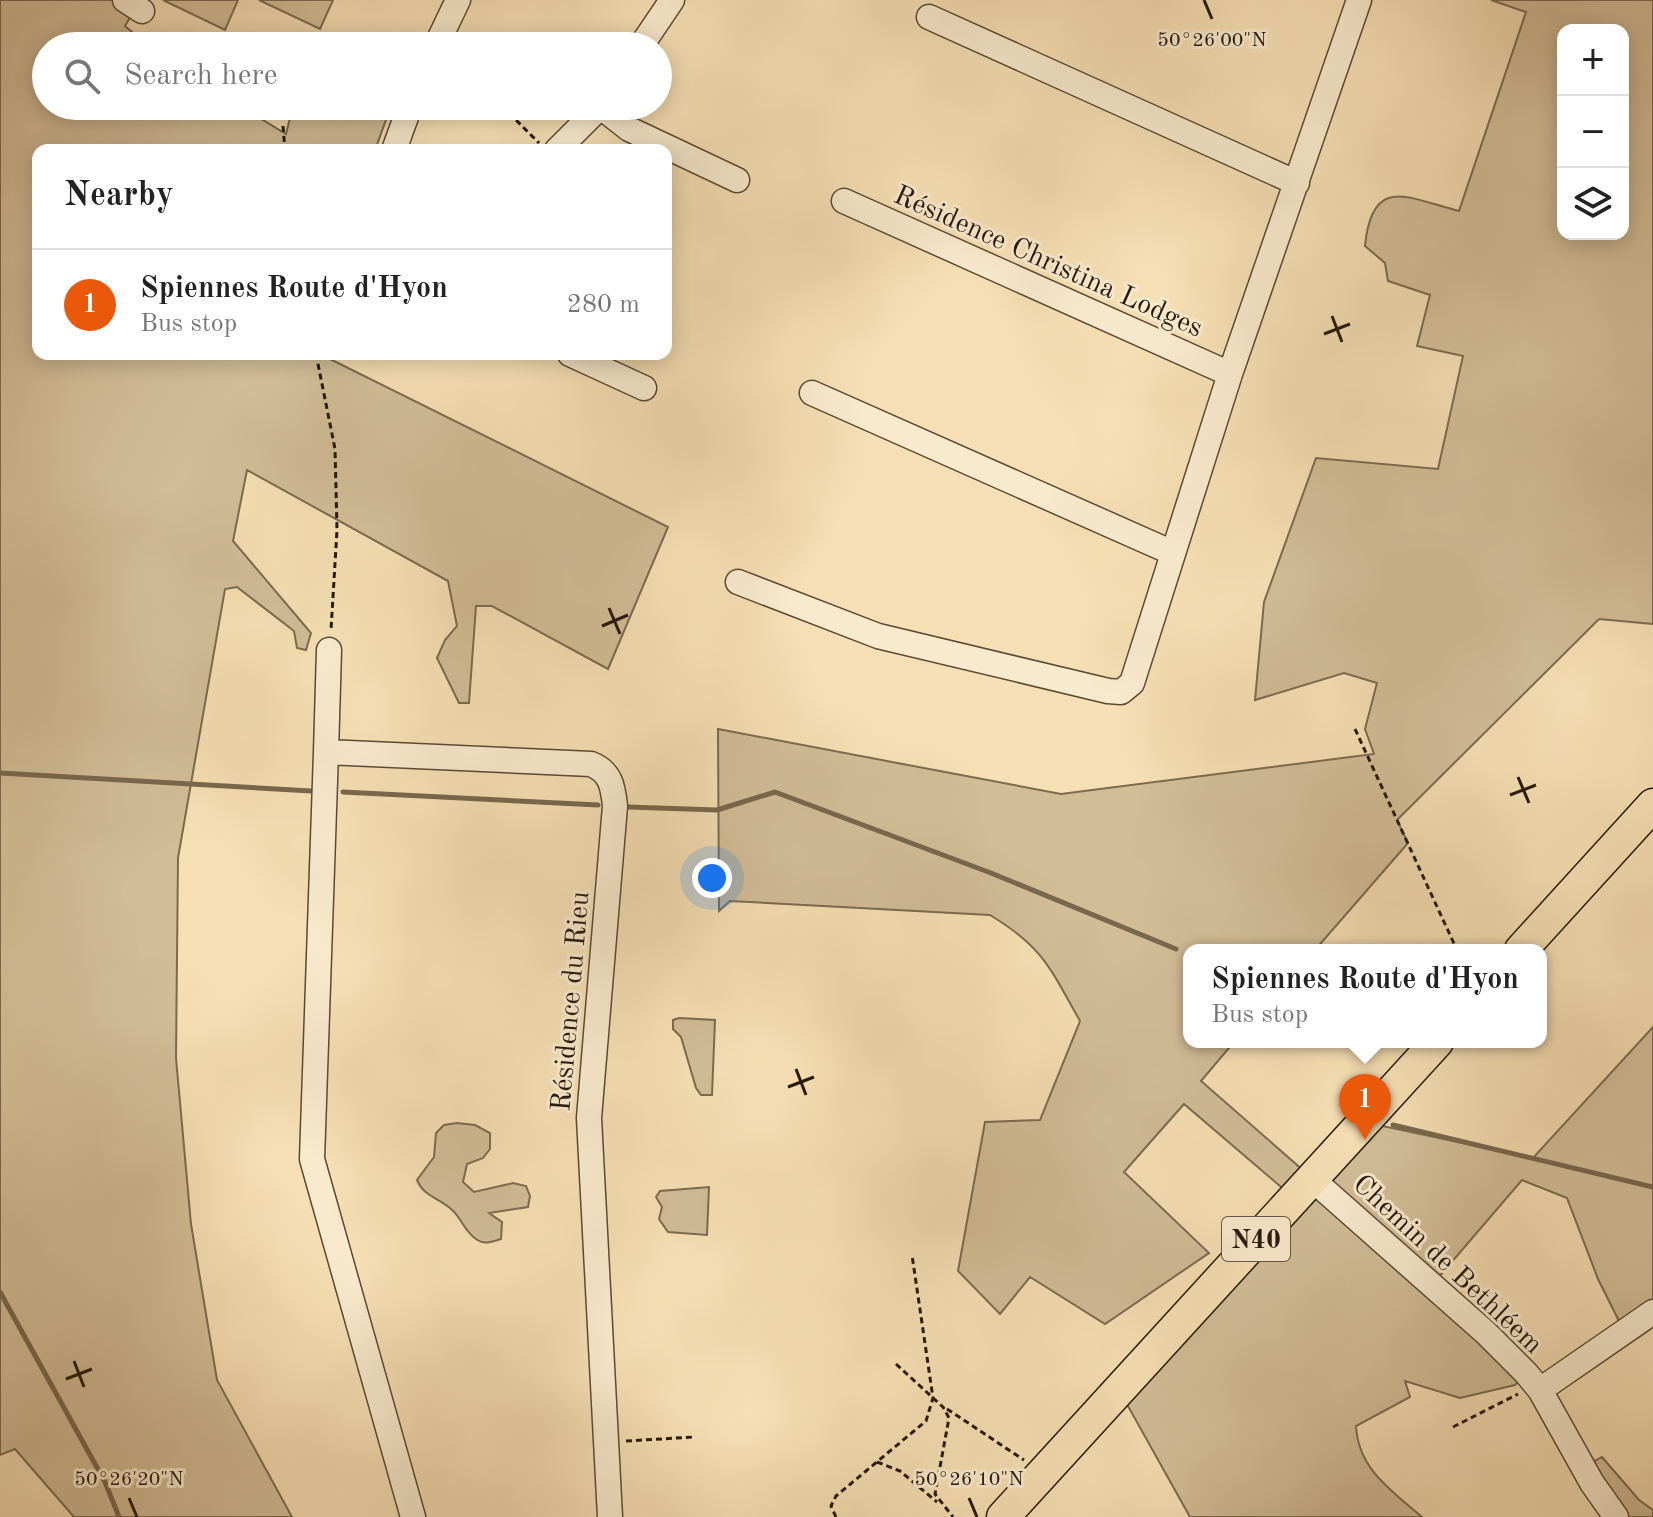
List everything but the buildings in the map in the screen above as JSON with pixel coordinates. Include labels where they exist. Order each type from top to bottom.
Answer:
[{"type":"main road","points":[[1526,944],[1653,805]]},
{"type":"main road","name":"N40","points":[[1003,1517],[1432,1048]]},
{"type":"street","points":[[443,32],[458,0]]},
{"type":"street","points":[[650,32],[672,0]]},
{"type":"street","name":"Résidence Christina Lodges","points":[[738,582],[878,636],[1121,692],[1132,683],[1230,374],[1359,0]]},
{"type":"street","points":[[929,17],[1297,183]]},
{"type":"street","points":[[396,144],[405,120]]},
{"type":"street","points":[[563,144],[588,120]]},
{"type":"street","points":[[618,120],[661,144]]},
{"type":"street","points":[[672,149],[737,180]]},
{"type":"street","name":"Résidence Christina Lodges","points":[[844,201],[1230,374]]},
{"type":"street","points":[[583,360],[644,388]]},
{"type":"street","points":[[812,393],[1173,553]]},
{"type":"street","points":[[329,650],[312,1159],[413,1517]]},
{"type":"street","name":"Résidence du Rieu","points":[[326,752],[591,764],[601,768],[611,782],[615,806],[589,1118],[610,1517]]},
{"type":"street","name":"Chemin de Bethléem","points":[[1312,1179],[1486,1333],[1540,1390],[1592,1483],[1616,1517]]},
{"type":"street","points":[[1540,1390],[1653,1312]]},
{"type":"path","points":[[516,120],[540,144]]},
{"type":"path","points":[[283,126],[284,144]]},
{"type":"path","points":[[317,360],[335,449],[337,530],[329,650]]},
{"type":"path","points":[[1355,729],[1454,944]]},
{"type":"path","points":[[836,1517],[831,1506],[836,1496],[926,1421],[933,1398],[912,1255]]},
{"type":"path","points":[[896,1364],[943,1407],[1043,1473]]},
{"type":"path","points":[[1453,1427],[1519,1394],[1540,1390]]},
{"type":"path","points":[[940,1504],[935,1494],[949,1418],[943,1407]]},
{"type":"path","points":[[607,1441],[694,1437]]},
{"type":"path","points":[[877,1462],[900,1471],[953,1517]]},
{"type":"shaded area","points":[[0,0],[125,0],[136,7],[125,26],[132,32],[32,32],[32,120],[263,120],[286,134],[290,120],[386,120],[377,144],[32,144],[32,360],[332,360],[668,527],[608,669],[492,606],[476,606],[469,703],[459,703],[437,658],[445,640],[457,626],[448,581],[247,470],[233,541],[311,633],[306,650],[297,648],[294,631],[237,587],[225,589],[178,858],[176,1058],[191,1224],[217,1380],[292,1517],[74,1517],[15,1449],[0,1455]]},
{"type":"shaded area","points":[[163,0],[238,0],[225,30]]},
{"type":"shaded area","points":[[259,0],[333,0],[320,29]]},
{"type":"shaded area","points":[[1491,0],[1653,0],[1653,624],[1599,619],[1397,820],[1408,843],[1320,944],[1183,944],[1183,1048],[1229,1048],[1201,1081],[1312,1178],[1364,1122],[1533,1158],[1653,1027],[1653,1312],[1624,1331],[1598,1279],[1567,1198],[1522,1180],[1432,1285],[1526,1373],[1515,1385],[1460,1398],[1405,1381],[1410,1397],[1356,1426],[1358,1441],[1370,1467],[1388,1488],[1422,1517],[1190,1517],[1119,1390],[1294,1198],[1184,1104],[1124,1172],[1209,1253],[1105,1324],[1030,1277],[1000,1314],[958,1271],[985,1122],[1040,1120],[1080,1021],[1044,960],[1022,938],[990,915],[730,901],[719,911],[718,729],[1061,794],[1374,754],[1365,729],[1377,683],[1344,673],[1255,700],[1264,602],[1316,458],[1438,469],[1463,356],[1417,346],[1430,295],[1388,281],[1385,263],[1365,246],[1369,223],[1376,208],[1385,200],[1410,198],[1459,211],[1526,12]]},
{"type":"shaded area","points":[[673,1020],[715,1020],[712,1095],[701,1095],[696,1088],[681,1037],[673,1029]]},
{"type":"shaded area","points":[[444,1125],[475,1125],[490,1133],[490,1149],[483,1158],[467,1164],[463,1182],[474,1192],[513,1183],[526,1186],[530,1196],[528,1207],[489,1213],[502,1222],[501,1239],[485,1242],[476,1239],[455,1213],[427,1193],[417,1180],[434,1157],[436,1133]]},
{"type":"shaded area","points":[[709,1187],[707,1235],[668,1232],[659,1219],[662,1207],[656,1197],[660,1191]]},
{"type":"shaded area","points":[[1602,1457],[1639,1500],[1653,1510],[1653,1517],[1616,1517],[1593,1462]]},
{"type":"waterway","points":[[0,773],[311,791]]},
{"type":"waterway","points":[[343,792],[598,805]]},
{"type":"waterway","points":[[628,807],[717,810],[775,792],[991,873],[1176,949]]},
{"type":"waterway","points":[[1393,1125],[1653,1187]]},
{"type":"waterway","points":[[0,1292],[105,1482],[119,1517]]},
{"type":"place","name":"Spiennes Route d'Hyon","points":[[1365,1140]]}]
